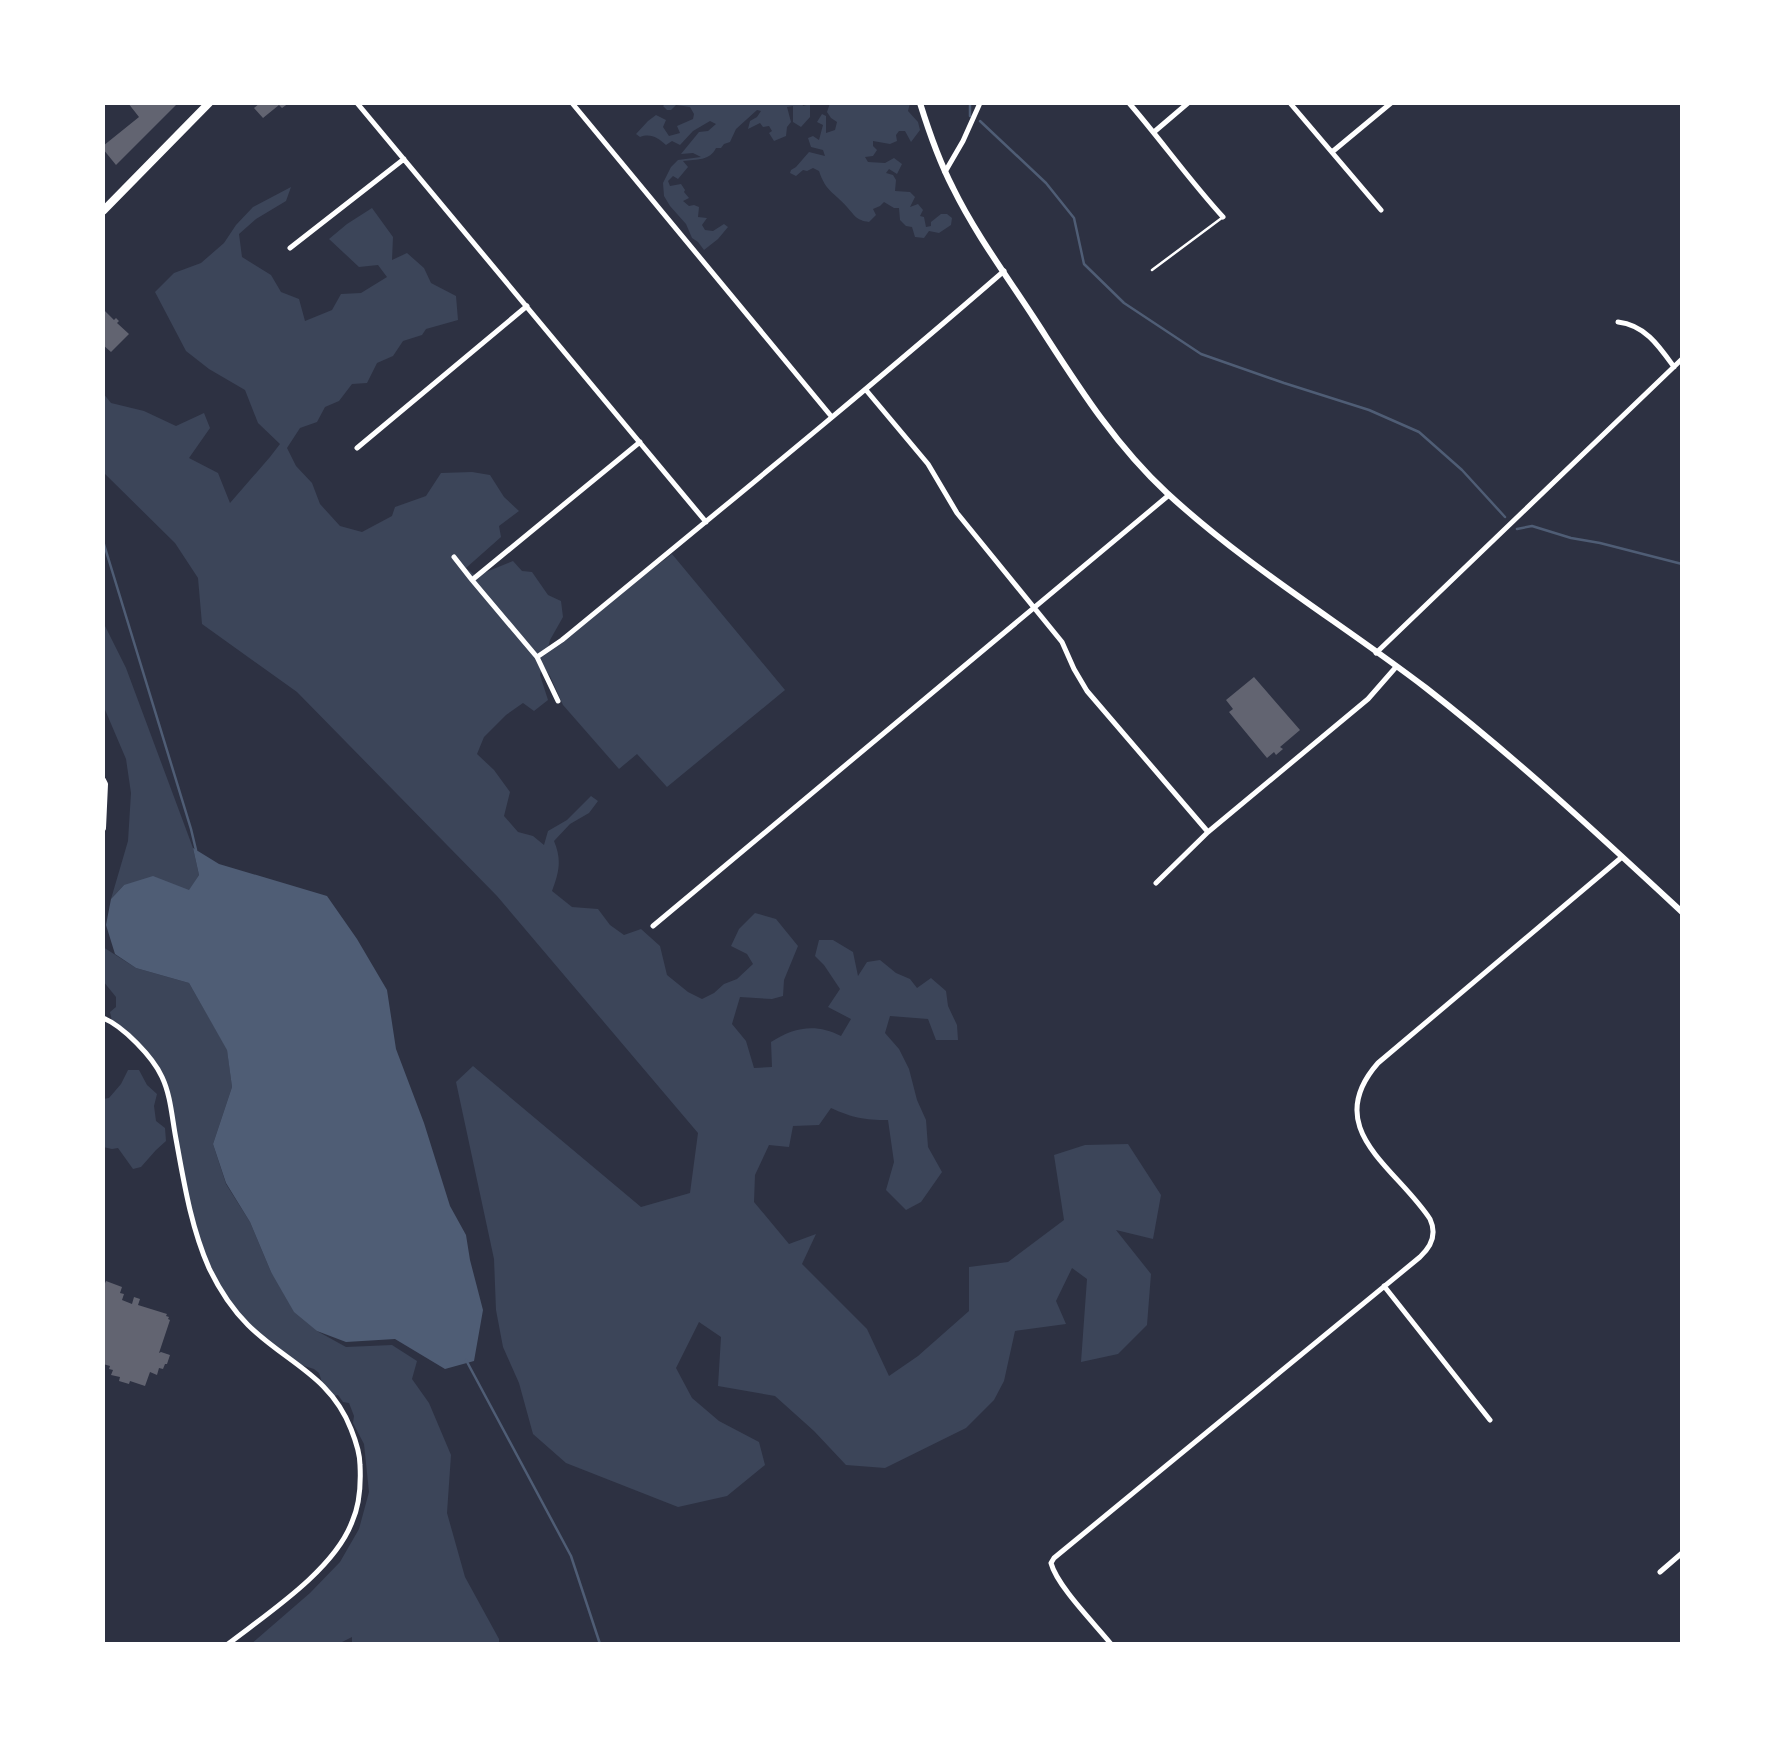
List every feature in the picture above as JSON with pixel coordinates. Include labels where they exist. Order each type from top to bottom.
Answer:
[{"type":"main road","points":[[103,211],[209,103]]},
{"type":"street","points":[[357,103],[706,522]]},
{"type":"street","points":[[572,103],[831,416]]},
{"type":"street","points":[[920,103],[945,172],[973,225],[1091,406],[1137,463],[1169,495],[1218,536],[1465,719],[1573,810],[1682,912]]},
{"type":"street","points":[[945,172],[971,126],[980,103]]},
{"type":"street","points":[[1129,103],[1223,217]]},
{"type":"street","points":[[1154,132],[1188,103]]},
{"type":"street","points":[[1290,103],[1381,210]]},
{"type":"street","points":[[1332,152],[1391,103]]},
{"type":"street","points":[[290,248],[404,159]]},
{"type":"street","points":[[537,657],[562,640],[831,416],[866,390],[1004,271]]},
{"type":"street","points":[[357,448],[527,306]]},
{"type":"street","points":[[1618,322],[1633,325],[1645,332],[1674,367]]},
{"type":"street","points":[[1376,653],[1682,359]]},
{"type":"street","points":[[866,390],[928,464],[957,513],[1062,642],[1087,691],[1208,832]]},
{"type":"street","points":[[472,580],[640,442]]},
{"type":"street","points":[[653,926],[1169,495]]},
{"type":"street","points":[[454,557],[537,657],[558,701]]},
{"type":"street","points":[[1156,883],[1208,832],[1367,699],[1396,667]]},
{"type":"street","points":[[103,780],[103,828]]},
{"type":"street","points":[[1111,1644],[1057,1576],[1051,1563],[1054,1558],[1427,1250],[1432,1241],[1433,1225],[1426,1213],[1374,1152],[1361,1132],[1356,1103],[1365,1077],[1378,1063],[1622,857]]},
{"type":"street","points":[[103,1018],[112,1021],[139,1046],[162,1076],[192,1221],[209,1268],[223,1294],[233,1310],[250,1327],[317,1378],[333,1396],[346,1416],[360,1462],[359,1498],[353,1521],[334,1554],[268,1614],[228,1644]]},
{"type":"street","points":[[1384,1286],[1490,1420]]},
{"type":"street","points":[[1660,1572],[1682,1553]]},
{"type":"lane","points":[[1152,270],[1223,217]]},
{"type":"shaded area","points":[[666,103],[810,104],[810,117],[801,127],[793,122],[793,106],[787,107],[791,122],[786,136],[774,141],[769,133],[772,131],[769,126],[763,127],[760,123],[748,129],[750,121],[761,111],[757,110],[736,129],[730,142],[716,148],[707,157],[683,161],[688,167],[678,179],[673,176],[668,181],[670,186],[681,184],[689,198],[683,201],[689,206],[699,207],[698,217],[707,218],[702,225],[705,230],[713,231],[724,224],[728,227],[704,250],[692,238],[686,224],[670,206],[664,196],[663,183],[678,160],[701,157],[693,153],[681,154],[699,132],[708,131],[716,124],[710,121],[693,131],[680,145],[672,141],[666,145],[654,137],[640,137],[636,134],[656,115],[666,120],[663,127],[669,136],[680,133],[677,126],[693,119],[694,114],[690,107],[676,105],[667,110],[663,106]]},
{"type":"shaded area","points":[[830,103],[910,103],[908,111],[918,122],[920,130],[911,142],[905,131],[899,131],[896,135],[897,141],[890,144],[873,141],[877,150],[873,156],[865,157],[868,162],[885,163],[894,158],[902,164],[897,174],[889,169],[886,173],[893,175],[896,180],[895,191],[910,192],[915,197],[910,207],[918,204],[923,210],[920,216],[924,217],[926,227],[931,226],[931,222],[941,214],[952,218],[951,225],[939,233],[929,231],[924,238],[915,237],[912,227],[906,226],[900,220],[899,208],[884,202],[873,209],[876,215],[869,222],[861,220],[828,188],[819,171],[813,168],[803,170],[796,176],[790,173],[809,152],[825,156],[823,150],[811,147],[808,138],[813,136],[819,140],[823,125],[817,122],[822,114],[826,116],[826,133],[835,130],[837,122],[827,112]]},
{"type":"shaded area","points":[[291,187],[286,201],[256,219],[239,234],[242,257],[271,275],[281,292],[299,299],[305,321],[332,310],[341,294],[361,293],[387,277],[378,265],[359,267],[329,239],[372,208],[393,237],[392,260],[407,253],[424,268],[431,283],[456,296],[458,320],[426,329],[422,335],[403,341],[393,356],[377,363],[367,383],[352,384],[339,401],[325,407],[317,422],[300,428],[287,448],[296,466],[312,483],[320,504],[340,526],[362,532],[392,516],[395,507],[426,496],[441,473],[472,472],[490,475],[504,497],[519,511],[499,526],[501,537],[466,568],[476,576],[513,561],[522,571],[532,572],[548,595],[561,601],[563,617],[548,648],[672,554],[785,690],[667,787],[637,754],[619,769],[563,705],[550,676],[542,667],[540,675],[548,700],[534,711],[523,703],[506,715],[484,737],[477,754],[494,770],[510,792],[504,816],[518,832],[533,836],[544,845],[548,831],[567,820],[591,796],[598,801],[589,813],[570,824],[554,841],[559,866],[552,891],[572,907],[598,909],[610,925],[624,935],[641,929],[660,946],[667,975],[688,992],[702,999],[724,984],[737,979],[753,964],[747,954],[731,946],[739,929],[755,913],[776,919],[798,946],[784,980],[783,996],[772,999],[740,997],[732,1024],[746,1041],[754,1068],[772,1067],[771,1042],[780,1037],[805,1028],[823,1029],[841,1036],[851,1019],[828,1007],[840,989],[815,956],[819,940],[833,940],[853,952],[858,976],[867,962],[880,960],[896,973],[910,979],[917,988],[931,978],[946,991],[948,1006],[957,1025],[958,1040],[936,1040],[928,1019],[890,1016],[885,1033],[899,1049],[909,1069],[917,1100],[926,1120],[928,1147],[942,1172],[921,1202],[906,1210],[886,1190],[894,1162],[888,1120],[859,1118],[831,1108],[819,1125],[793,1126],[789,1147],[769,1145],[755,1175],[754,1202],[789,1244],[816,1234],[802,1264],[867,1329],[889,1376],[918,1356],[969,1311],[969,1267],[1008,1262],[1064,1220],[1054,1155],[1085,1145],[1128,1144],[1161,1195],[1153,1239],[1116,1230],[1151,1274],[1147,1325],[1118,1354],[1081,1362],[1087,1279],[1072,1268],[1056,1301],[1066,1324],[1015,1331],[1004,1381],[994,1400],[966,1428],[885,1468],[846,1465],[775,1396],[718,1386],[721,1337],[699,1322],[676,1368],[692,1398],[719,1421],[759,1442],[765,1465],[727,1496],[678,1507],[566,1463],[533,1434],[519,1383],[503,1347],[496,1310],[494,1259],[456,1082],[473,1066],[641,1207],[690,1193],[698,1133],[497,896],[297,692],[202,624],[198,578],[175,543],[103,472],[103,393],[111,403],[144,411],[176,426],[204,413],[210,428],[189,458],[218,473],[230,503],[280,444],[258,423],[245,390],[209,369],[186,351],[155,292],[174,273],[201,263],[224,243],[253,207]]},
{"type":"shaded area","points":[[103,622],[126,668],[193,848],[199,875],[189,891],[124,885],[111,899],[128,841],[131,793],[126,759],[103,705]]},
{"type":"shaded area","points":[[193,848],[219,864],[327,896],[357,939],[387,990],[396,1049],[424,1123],[450,1206],[466,1235],[483,1310],[474,1361],[445,1369],[395,1339],[346,1342],[317,1331],[294,1312],[271,1272],[250,1222],[226,1183],[213,1144],[232,1087],[227,1050],[189,983],[136,968],[115,954],[106,925],[111,899],[124,885],[153,876],[189,890],[199,875]]},
{"type":"shaded area","points":[[103,947],[136,968],[189,983],[227,1049],[232,1087],[213,1144],[226,1184],[250,1222],[271,1272],[317,1331],[346,1347],[392,1345],[417,1361],[412,1379],[429,1403],[451,1455],[447,1513],[465,1577],[499,1639],[499,1644],[352,1644],[352,1637],[338,1644],[251,1644],[310,1593],[340,1562],[359,1529],[369,1492],[364,1444],[353,1423],[354,1416],[349,1403],[343,1402],[338,1395],[333,1396],[314,1369],[298,1364],[250,1327],[223,1294],[199,1243],[162,1076],[139,1046],[112,1021],[110,1012],[116,1007],[116,997],[103,981]]},
{"type":"shaded area","points":[[128,1070],[139,1070],[147,1085],[157,1094],[154,1106],[156,1121],[165,1128],[166,1141],[141,1167],[133,1169],[118,1148],[103,1147],[103,1099],[109,1098]]},
{"type":"building","points":[[128,103],[178,103],[116,165],[103,146],[139,117]]},
{"type":"building","points":[[260,103],[289,103],[282,108],[279,105],[263,118],[254,108]]},
{"type":"building","points":[[103,309],[114,320],[116,318],[119,321],[117,323],[129,334],[111,352],[103,345]]},
{"type":"building","points":[[1254,677],[1300,730],[1280,747],[1283,749],[1276,755],[1274,752],[1267,758],[1229,712],[1233,709],[1226,700]]},
{"type":"building","points":[[106,1281],[122,1287],[122,1300],[132,1304],[134,1297],[140,1299],[138,1305],[169,1317],[159,1353],[170,1355],[167,1364],[163,1369],[159,1368],[157,1375],[150,1372],[145,1386],[119,1381],[120,1377],[111,1375],[113,1370],[109,1369],[110,1366],[103,1364],[103,1288]]},
{"type":"waterway","points":[[970,103],[970,116]]},
{"type":"waterway","points":[[980,121],[1046,183],[1074,218],[1084,264],[1124,303],[1201,354],[1369,410],[1419,432],[1462,470],[1505,517]]},
{"type":"waterway","points":[[1517,529],[1532,526],[1682,564]]},
{"type":"waterway","points":[[103,541],[196,850]]},
{"type":"waterway","points":[[466,1360],[571,1556],[600,1644]]}]
